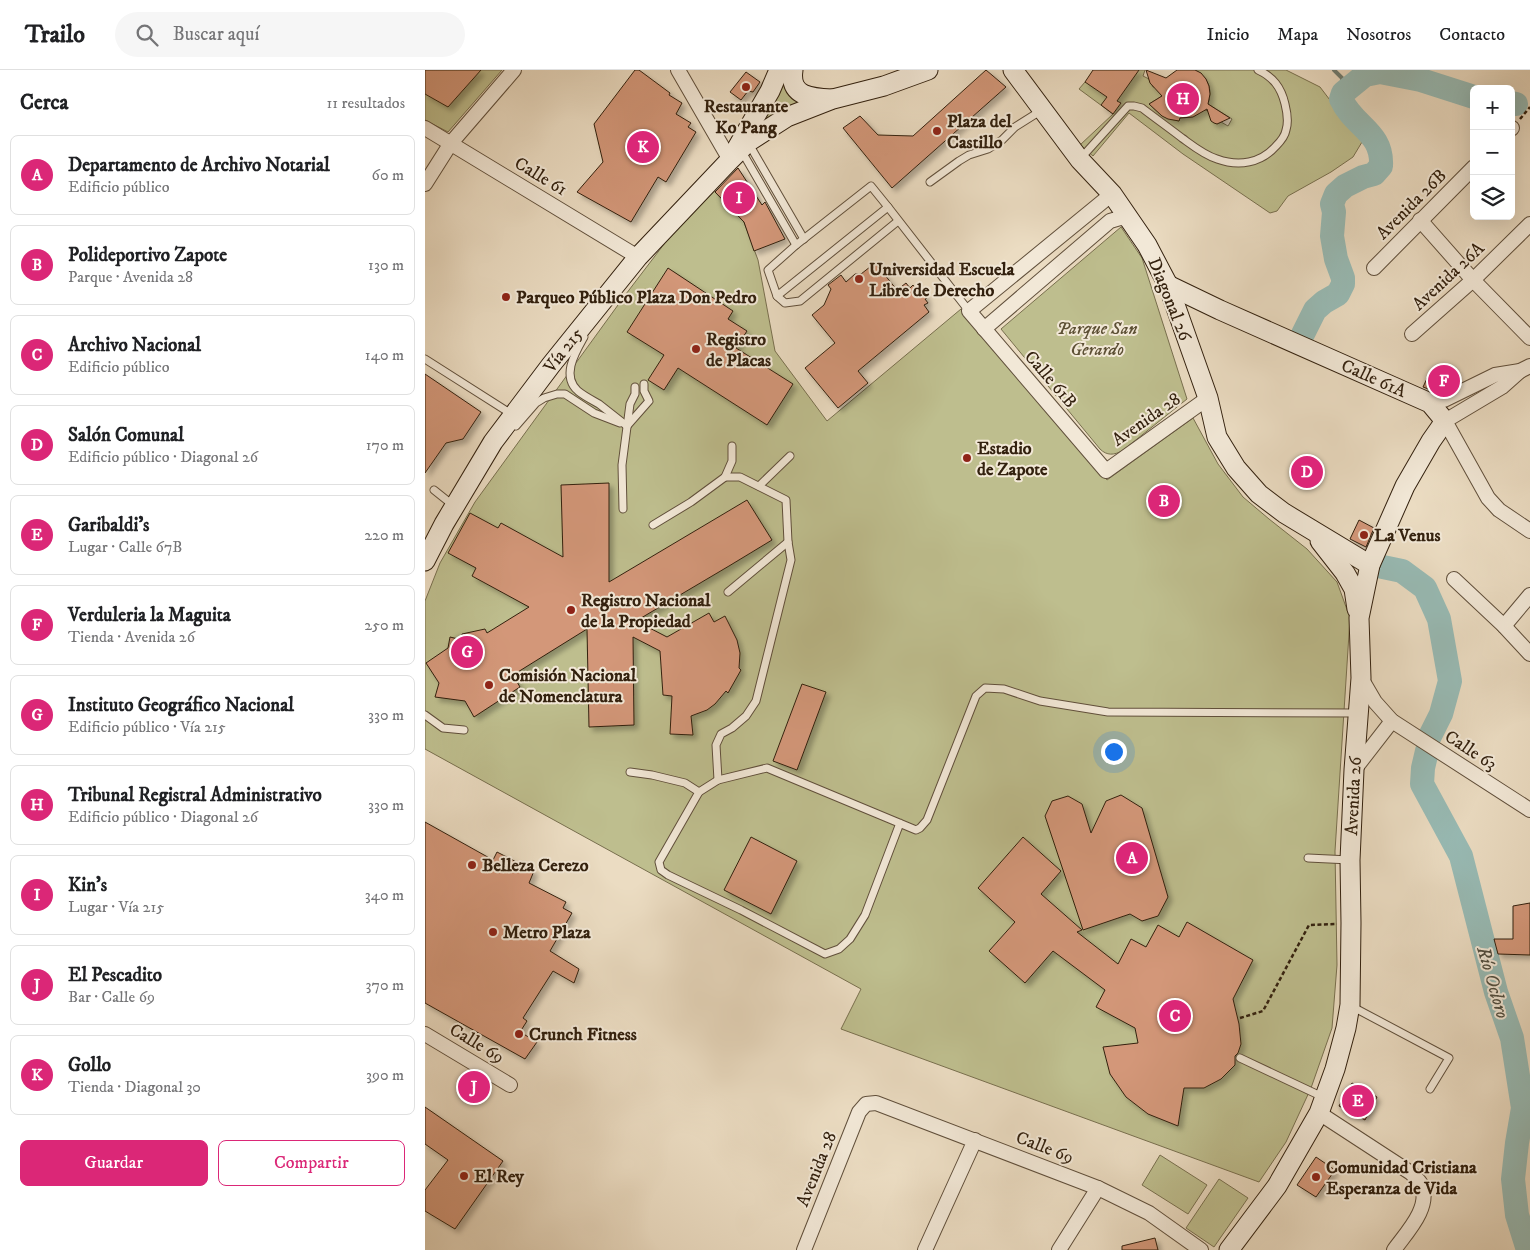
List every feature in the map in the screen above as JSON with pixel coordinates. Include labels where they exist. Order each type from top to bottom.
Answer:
[{"type":"street","points":[[425,184],[451,143],[514,70]]},
{"type":"street","points":[[678,70],[740,151]]},
{"type":"street","name":"Vía 215","points":[[740,151],[779,70]]},
{"type":"street","points":[[793,70],[791,80],[795,88],[802,94],[815,98],[833,99],[884,86],[927,70]]},
{"type":"street","name":"Diagonal 26","points":[[1013,70],[1080,160],[1112,194],[1147,245],[1168,285],[1182,323],[1208,398],[1217,437],[1236,468],[1259,494],[1284,514],[1369,565]]},
{"type":"street","name":"Vía 215","points":[[425,561],[454,506],[493,442],[605,296],[638,257],[740,151],[787,117],[833,99]]},
{"type":"street","name":"Calle 61","points":[[425,128],[638,257]]},
{"type":"street","name":"Avenida 26B","points":[[1374,268],[1470,171]]},
{"type":"street","points":[[969,311],[1112,194]]},
{"type":"street","points":[[984,329],[1110,221],[1120,218],[1130,219]]},
{"type":"street","points":[[1421,220],[1473,280],[1530,338]]},
{"type":"street","name":"Avenida 26A","points":[[1412,334],[1473,280],[1530,224]]},
{"type":"street","name":"Calle 61A","points":[[1168,285],[1430,403],[1445,421],[1488,498],[1499,510],[1530,531]]},
{"type":"street","points":[[1182,323],[1193,312],[1202,309],[1221,310]]},
{"type":"street","name":"Calle 61B","points":[[969,311],[1106,471]]},
{"type":"street","name":"Avenida 26","points":[[1430,403],[1444,400],[1495,375],[1525,369]]},
{"type":"street","name":"Avenida 26","points":[[1229,1250],[1277,1186],[1322,1105],[1335,1069],[1346,1028],[1350,1005],[1350,860],[1361,678],[1359,618],[1369,565],[1405,486],[1431,440],[1445,421],[1502,388],[1525,369]]},
{"type":"street","name":"Avenida 28","points":[[1106,471],[1208,398]]},
{"type":"street","name":"Diagonal 26","points":[[1310,529],[1345,573],[1354,589],[1359,618]]},
{"type":"street","points":[[1454,579],[1504,626],[1530,654]]},
{"type":"street","points":[[1504,626],[1530,594]]},
{"type":"street","name":"Calle 63","points":[[1361,678],[1375,702],[1392,721],[1530,810]]},
{"type":"street","points":[[1354,770],[1392,721]]},
{"type":"street","name":"Calle 69","points":[[425,1034],[510,1085]]},
{"type":"street","name":"Calle 69","points":[[866,1104],[876,1103],[1098,1188],[1149,1213],[1201,1250]]},
{"type":"street","name":"Avenida 28","points":[[804,1250],[859,1112],[866,1104]]},
{"type":"street","points":[[1322,1105],[1411,1173],[1421,1184],[1424,1195],[1421,1210],[1394,1250]]},
{"type":"street","points":[[925,1250],[975,1140]]},
{"type":"street","points":[[1059,1250],[1098,1188]]},
{"type":"lane","points":[[1080,160],[1127,106],[1142,108],[1203,153],[1217,159],[1246,164],[1260,159],[1271,152],[1280,142],[1286,130],[1288,115],[1278,84],[1267,74],[1258,70]]},
{"type":"lane","points":[[931,182],[964,158],[988,149],[1015,127],[1042,110]]},
{"type":"lane","points":[[740,151],[803,239]]},
{"type":"lane","points":[[740,151],[796,245]]},
{"type":"lane","points":[[898,221],[801,301],[785,303],[777,296],[768,270],[803,239],[871,186],[969,311]]},
{"type":"lane","points":[[777,296],[888,207]]},
{"type":"lane","points":[[605,296],[572,362],[570,376],[572,384],[579,392],[599,404],[627,426]]},
{"type":"lane","points":[[425,359],[513,416]]},
{"type":"lane","points":[[627,426],[649,401],[644,391],[644,384]]},
{"type":"lane","points":[[623,510],[621,465],[630,404],[635,394],[635,387]]},
{"type":"lane","points":[[493,442],[510,433],[536,403],[557,394],[565,394],[594,413],[627,426]]},
{"type":"lane","points":[[653,526],[691,502],[725,477],[732,462],[732,446]]},
{"type":"lane","points":[[759,486],[790,456]]},
{"type":"lane","points":[[718,780],[716,745],[721,734],[746,716],[756,701],[791,560],[786,500],[740,477],[725,477]]},
{"type":"lane","points":[[434,490],[454,506]]},
{"type":"lane","points":[[728,592],[788,542]]},
{"type":"lane","points":[[900,823],[865,915],[850,940],[839,949],[825,954],[741,910],[668,875],[661,870],[659,862],[699,792],[718,780],[767,768],[900,823],[916,830],[920,828],[927,820],[976,696],[985,688],[1004,689],[1040,701],[1108,712],[1359,713]]},
{"type":"lane","points":[[425,715],[443,728],[464,730]]},
{"type":"lane","points":[[630,772],[685,783],[699,792]]},
{"type":"lane","points":[[1308,858],[1350,860]]},
{"type":"lane","points":[[1350,1005],[1449,1058],[1430,1089]]},
{"type":"lane","points":[[1239,1058],[1322,1105]]},
{"type":"path","points":[[1240,1018],[1263,1011],[1309,926],[1351,923]]},
{"type":"green space","points":[[425,70],[502,70],[448,132],[425,120]]},
{"type":"green space","points":[[788,70],[808,100],[762,125],[760,121]]},
{"type":"green space","points":[[1111,70],[1145,70],[1143,76],[1149,79],[1153,87],[1158,88],[1162,96],[1149,104],[1166,117],[1179,121],[1180,117],[1204,109],[1209,112],[1217,124],[1221,122],[1228,126],[1232,119],[1208,104],[1210,88],[1203,76],[1195,70],[1286,70],[1320,87],[1362,142],[1353,157],[1331,172],[1288,196],[1277,211],[1270,213],[1183,154],[1129,113],[1093,156],[1080,145],[1113,114],[1079,89],[1085,82]]},
{"type":"green space","points":[[714,190],[744,222],[758,260],[775,351],[827,421],[961,309],[1107,480],[1193,418],[1218,464],[1243,497],[1307,549],[1337,582],[1350,618],[1335,851],[1337,965],[1332,1028],[1311,1088],[1286,1142],[1259,1182],[841,1029],[861,989],[425,749],[425,601],[440,563],[475,502],[626,294],[671,235]]},
{"type":"green space","name":"Parque San Gerardo","points":[[1121,227],[1142,258],[1187,399],[1122,451],[1111,454],[1105,453],[1100,449],[1001,329]]},
{"type":"green space","points":[[1160,1155],[1207,1185],[1188,1214],[1142,1185]]},
{"type":"green space","points":[[1219,1179],[1248,1198],[1214,1247],[1186,1228]]},
{"type":"building","points":[[425,70],[481,70],[448,107],[425,94]]},
{"type":"building","points":[[635,70],[639,70],[670,93],[669,95],[682,103],[676,114],[691,123],[688,127],[696,132],[666,182],[658,177],[631,222],[577,192],[603,162],[594,124]]},
{"type":"building","name":"Plaza del Castillo","points":[[986,70],[1006,87],[892,188],[843,128],[860,116],[878,135],[913,136]]},
{"type":"building","points":[[1093,70],[1139,70],[1117,101],[1121,103],[1113,114],[1101,105],[1107,97],[1085,82]]},
{"type":"building","points":[[1146,70],[1166,78],[1177,70],[1195,70],[1201,73],[1209,86],[1208,104],[1230,118],[1217,124],[1214,123],[1211,121],[1207,109],[1193,117],[1180,118],[1179,121],[1162,116],[1149,104],[1162,96],[1150,83]]},
{"type":"building","name":"Restaurante Ko Pang","points":[[746,72],[760,82],[753,92],[748,91],[741,100],[730,92]]},
{"type":"building","points":[[738,168],[762,205],[765,202],[785,239],[754,251],[744,222],[715,192]]},
{"type":"building","points":[[875,263],[897,290],[906,283],[910,288],[913,285],[916,289],[918,287],[927,298],[925,299],[928,303],[924,305],[929,312],[858,371],[868,383],[838,408],[805,368],[835,343],[812,315],[824,305],[831,289],[828,285],[841,275],[846,282],[855,274],[861,274]]},
{"type":"building","name":"Registro de Placas","points":[[668,268],[733,311],[728,319],[747,331],[736,348],[793,384],[767,425],[678,368],[664,390],[648,380],[664,355],[627,332]]},
{"type":"building","points":[[1431,370],[1435,376],[1443,370],[1454,386],[1438,392],[1423,387]]},
{"type":"building","points":[[425,374],[481,412],[463,439],[446,443],[425,473]]},
{"type":"building","name":"Registro Nacional de la Propiedad","points":[[609,483],[609,582],[747,500],[772,540],[636,621],[667,637],[709,613],[714,622],[725,616],[737,640],[740,653],[739,668],[741,670],[728,693],[726,691],[707,710],[691,716],[693,735],[670,734],[672,696],[663,695],[660,651],[633,637],[634,725],[589,727],[587,629],[513,675],[520,687],[474,717],[465,701],[435,697],[439,683],[426,663],[448,648],[450,637],[462,640],[462,634],[485,629],[487,633],[529,607],[472,576],[476,568],[448,553],[470,513],[498,528],[501,523],[563,557],[561,485]]},
{"type":"building","name":"La Venus","points":[[1359,520],[1374,528],[1366,547],[1350,539]]},
{"type":"building","points":[[802,684],[826,692],[797,770],[773,761]]},
{"type":"building","points":[[1121,795],[1142,808],[1168,897],[1158,916],[1142,921],[1130,914],[1083,930],[1045,816],[1052,801],[1068,796],[1082,804],[1091,833],[1106,801]]},
{"type":"building","name":"Metro Plaza","points":[[425,822],[493,860],[497,852],[534,871],[529,883],[566,902],[563,908],[572,913],[550,951],[579,969],[574,983],[553,971],[523,1018],[527,1021],[520,1032],[537,1042],[525,1059],[425,1003]]},
{"type":"building","points":[[751,837],[797,861],[771,914],[724,890]]},
{"type":"building","points":[[1023,837],[1061,871],[1041,894],[1082,930],[1077,932],[1118,964],[1131,939],[1146,947],[1158,925],[1179,937],[1187,922],[1253,960],[1233,999],[1239,1024],[1241,1044],[1235,1056],[1235,1065],[1221,1079],[1204,1088],[1184,1088],[1178,1126],[1148,1114],[1126,1097],[1110,1074],[1103,1047],[1138,1043],[1135,1028],[1096,1007],[1105,990],[1053,951],[1025,983],[989,951],[1015,922],[978,888]]},
{"type":"building","points":[[1530,903],[1530,955],[1498,954],[1494,939],[1513,939],[1513,906]]},
{"type":"building","points":[[1352,1083],[1377,1097],[1365,1120],[1339,1106]]},
{"type":"building","name":"El Rey","points":[[425,1107],[503,1161],[455,1229],[425,1211],[425,1190],[448,1160],[425,1144]]},
{"type":"building","name":"Comunidad Cristiana Esperanza de Vida","points":[[1316,1157],[1335,1170],[1316,1197],[1297,1185]]},
{"type":"building","points":[[1155,1238],[1158,1250],[1122,1250],[1122,1246]]},
{"type":"waterway","points":[[1334,70],[1342,78],[1343,93]]},
{"type":"waterway","name":"Río Ocloro","points":[[1303,334],[1315,310],[1338,294],[1343,284],[1332,236],[1334,212],[1332,204],[1336,194],[1345,186],[1374,174],[1381,166],[1380,155],[1373,137],[1347,109],[1341,99],[1343,93],[1365,75],[1380,72],[1421,80],[1470,96]]},
{"type":"waterway","name":"Río Ocloro","points":[[1378,566],[1402,571],[1425,588],[1439,619],[1450,681],[1441,714],[1430,736]]},
{"type":"waterway","name":"Río Ocloro","points":[[1427,751],[1422,784],[1461,856],[1496,992],[1512,1038],[1523,1108],[1513,1179],[1517,1215],[1528,1250]]},
{"type":"place","name":"Restaurante Ko Pang","points":[[746,87]]},
{"type":"place","name":"Tribunal Registral Administrativo","points":[[1183,99]]},
{"type":"place","name":"Plaza del Castillo","points":[[937,131]]},
{"type":"place","name":"Gollo","points":[[643,147]]},
{"type":"place","name":"Kin's","points":[[739,198]]},
{"type":"place","name":"Universidad Escuela Libre de Derecho","points":[[859,279]]},
{"type":"place","name":"Parqueo Público Plaza Don Pedro","points":[[506,297]]},
{"type":"place","name":"Registro de Placas","points":[[696,349]]},
{"type":"place","name":"Verduleria la Maguita","points":[[1444,381]]},
{"type":"place","name":"Estadio de Zapote","points":[[967,458]]},
{"type":"place","name":"Salón Comunal","points":[[1307,472]]},
{"type":"place","name":"Polideportivo Zapote","points":[[1164,501]]},
{"type":"place","name":"La Venus","points":[[1364,535]]},
{"type":"place","name":"Registro Nacional de la Propiedad","points":[[571,610]]},
{"type":"place","name":"Instituto Geográfico Nacional","points":[[467,652]]},
{"type":"place","name":"Comisión Nacional de Nomenclatura","points":[[489,685]]},
{"type":"place","name":"Departamento de Archivo Notarial","points":[[1132,858]]},
{"type":"place","name":"Belleza Cerezo","points":[[472,865]]},
{"type":"place","name":"Metro Plaza","points":[[493,932]]},
{"type":"place","name":"Archivo Nacional","points":[[1175,1016]]},
{"type":"place","name":"Crunch Fitness","points":[[519,1034]]},
{"type":"place","name":"El Pescadito","points":[[474,1087]]},
{"type":"place","name":"Garibaldi's","points":[[1358,1101]]},
{"type":"place","name":"El Rey","points":[[464,1176]]},
{"type":"place","name":"Comunidad Cristiana Esperanza de Vida","points":[[1316,1177]]}]
